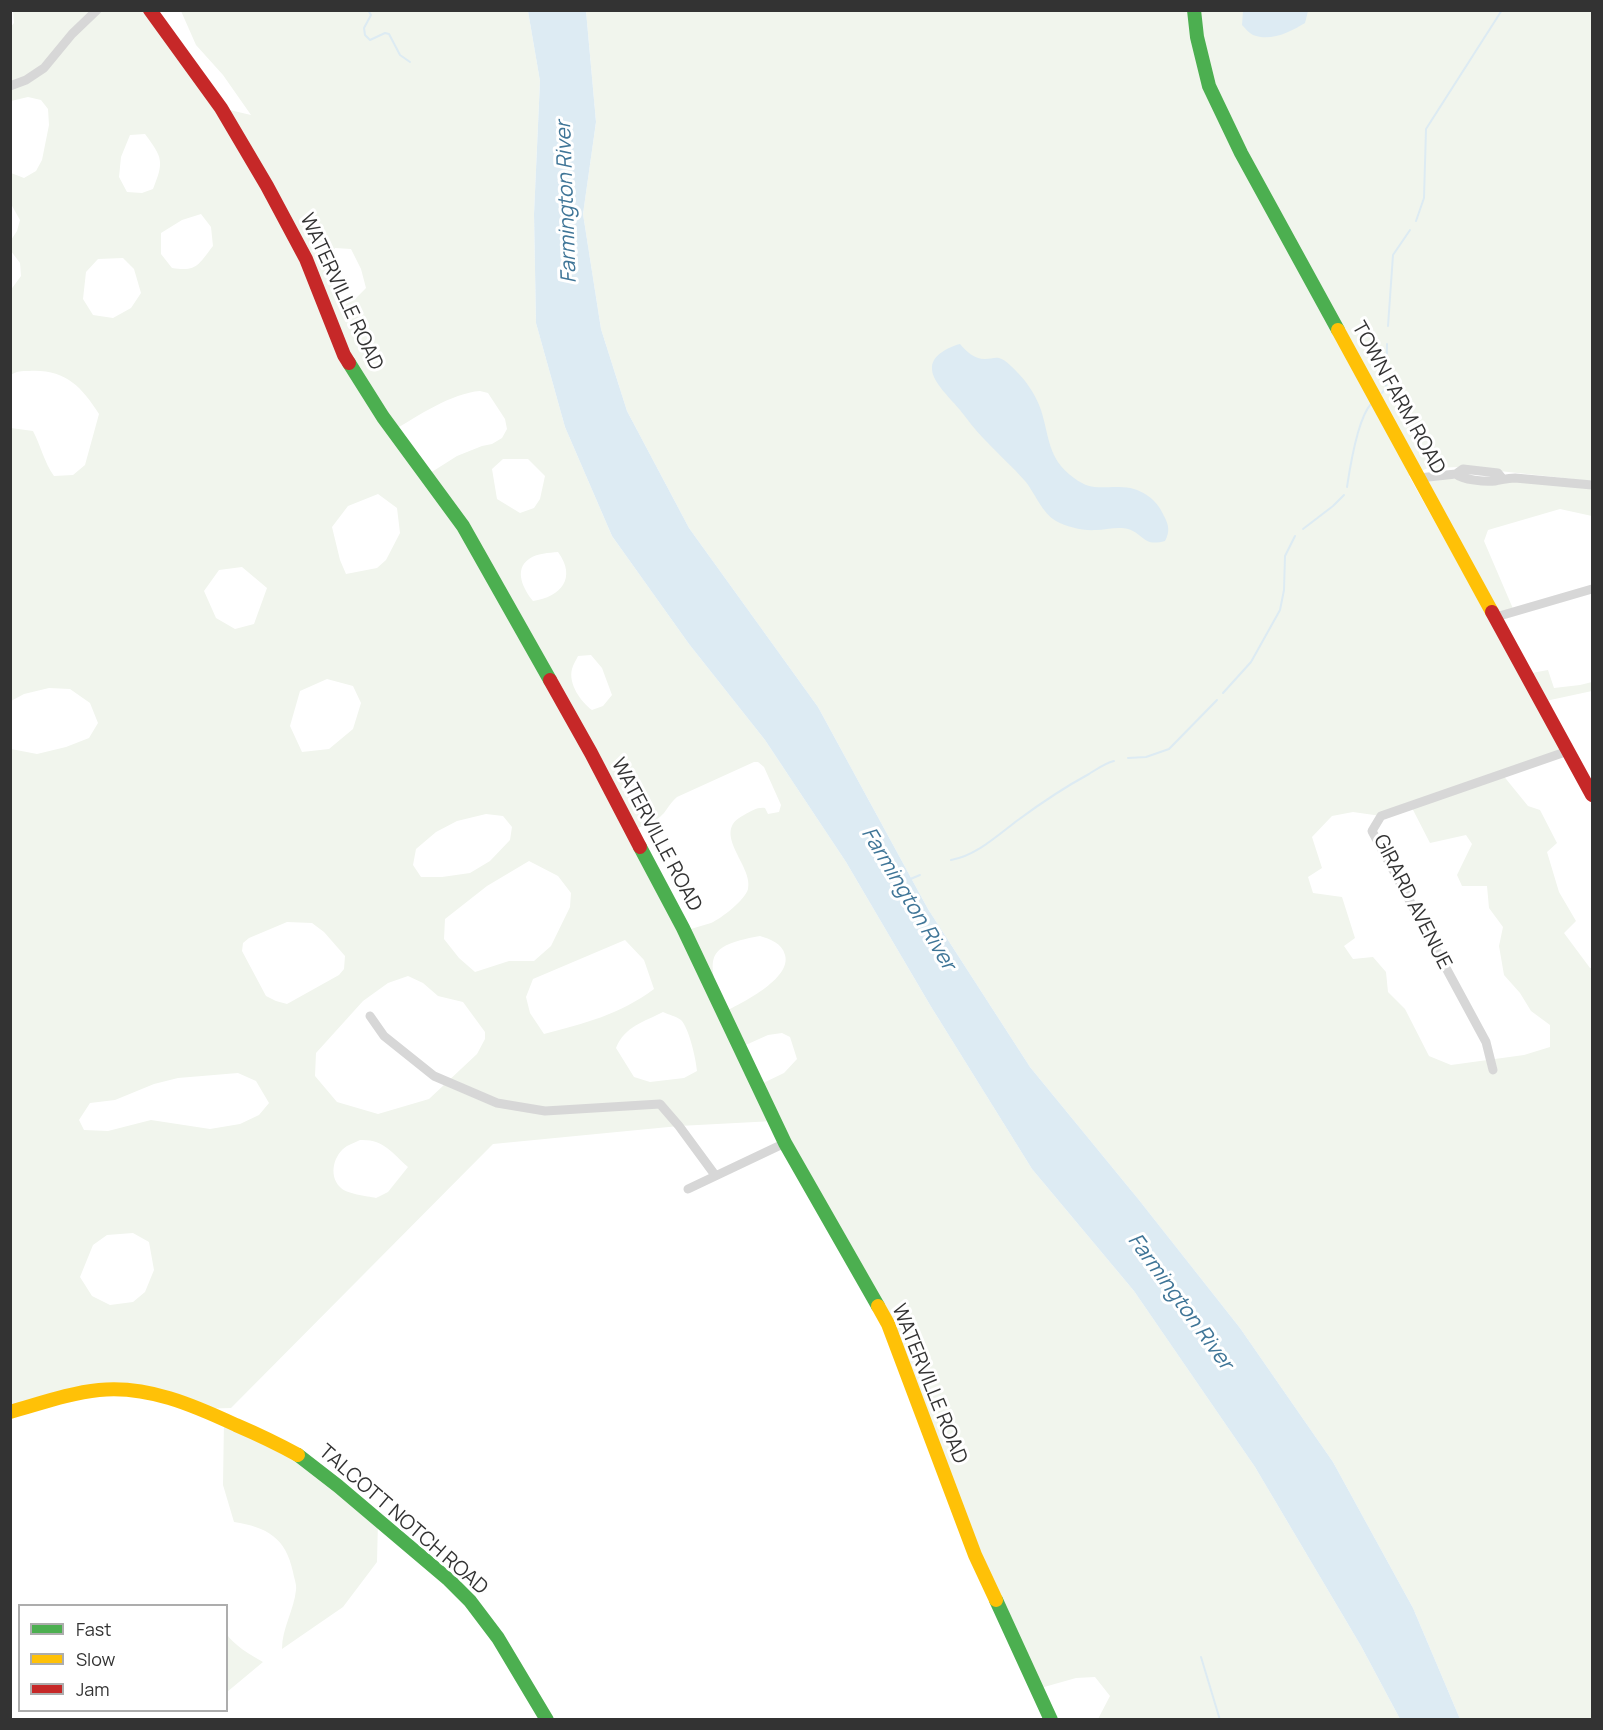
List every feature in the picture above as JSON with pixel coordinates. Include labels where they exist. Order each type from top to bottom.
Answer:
[{"type":"main road","name":"WATERVILLE ROAD","points":[[150,10],[221,108],[267,186],[306,259],[344,355],[383,417],[463,526],[587,747],[682,928],[785,1143],[888,1324],[975,1555],[1051,1719]]},
{"type":"main road","name":"TOWN FARM ROAD","points":[[1194,10],[1201,59],[1218,108],[1593,795]]},
{"type":"main road","name":"TALCOTT NOTCH ROAD","points":[[10,1412],[87,1392],[130,1390],[156,1395],[199,1409],[297,1454],[321,1471],[458,1588],[486,1621],[546,1719]]},
{"type":"street","points":[[10,86],[26,80],[44,68],[73,32],[97,10]]},
{"type":"street","points":[[1419,478],[1456,474],[1463,469],[1498,473],[1502,478],[1593,485]]},
{"type":"street","points":[[1496,617],[1593,589]]},
{"type":"street","name":"GIRARD AVENUE","points":[[1493,1070],[1486,1042],[1372,831],[1381,816],[1568,751]]},
{"type":"street","points":[[370,1016],[384,1036],[434,1077],[497,1102],[545,1111],[660,1104],[715,1175]]},
{"type":"street","points":[[688,1189],[785,1143]]},
{"type":"shaded area","points":[[13,11],[150,11],[221,108],[251,115],[223,75],[196,45],[181,11],[528,11],[540,81],[534,214],[536,323],[565,427],[612,536],[689,644],[765,740],[846,862],[930,1005],[1032,1169],[1134,1291],[1255,1467],[1361,1646],[1400,1719],[1098,1719],[1110,1696],[1095,1677],[1076,1678],[1037,1689],[888,1324],[774,1121],[679,1126],[493,1144],[231,1408],[199,1409],[130,1390],[11,1412],[11,749],[37,754],[66,747],[89,738],[98,723],[90,703],[70,689],[49,688],[24,694],[11,701],[11,428],[33,431],[54,476],[73,475],[85,465],[99,414],[86,395],[62,376],[42,371],[19,372],[11,375],[10,291],[21,276],[20,263],[11,251],[11,240],[20,220],[11,204],[11,173],[24,178],[36,171],[42,160],[49,125],[48,109],[41,100],[28,97],[11,101],[10,28],[14,23]],"holes":[[[145,134],[160,160],[159,172],[153,189],[142,193],[127,192],[119,177],[121,157],[130,135]],[[201,214],[211,227],[213,246],[196,266],[187,269],[172,268],[161,254],[161,233],[182,220]],[[335,248],[351,249],[361,269],[366,288],[356,298],[341,297],[328,258]],[[123,258],[134,269],[141,293],[131,308],[113,318],[93,315],[83,299],[86,272],[98,259]],[[480,391],[488,393],[505,419],[507,429],[502,438],[492,444],[457,456],[427,475],[393,431],[435,406],[469,393]],[[503,459],[528,459],[545,476],[540,499],[534,508],[520,513],[497,499],[492,469]],[[378,494],[397,508],[400,533],[386,560],[377,568],[346,574],[332,527],[348,506]],[[558,552],[564,561],[566,578],[558,591],[543,599],[533,601],[526,591],[521,574],[524,564],[539,554]],[[242,567],[267,588],[254,624],[235,629],[216,618],[204,591],[219,570]],[[591,655],[602,668],[612,695],[603,706],[592,710],[576,692],[571,675],[572,667],[578,656]],[[327,679],[353,686],[361,703],[353,729],[329,749],[302,752],[290,726],[300,691]],[[758,762],[764,767],[781,805],[779,812],[768,814],[765,808],[759,808],[734,822],[731,840],[745,870],[748,889],[742,898],[716,921],[684,931],[632,830],[657,819],[677,797]],[[486,814],[503,816],[512,827],[510,840],[490,861],[470,873],[421,877],[413,865],[416,849],[436,832],[457,821]],[[529,861],[558,876],[571,893],[570,907],[551,946],[534,961],[509,961],[475,972],[459,958],[444,939],[445,919],[487,886]],[[287,922],[312,923],[324,932],[345,956],[344,969],[339,975],[287,1004],[266,996],[242,951],[243,943],[249,938]],[[760,936],[772,940],[781,947],[785,955],[785,964],[781,973],[763,990],[722,1013],[713,969],[718,951],[726,945]],[[625,940],[644,960],[654,989],[615,1012],[544,1034],[530,1013],[526,997],[533,979]],[[408,976],[423,983],[438,996],[463,1002],[485,1032],[485,1039],[477,1054],[429,1099],[378,1114],[337,1102],[315,1076],[316,1053],[363,1001],[388,983]],[[663,1012],[677,1017],[684,1024],[689,1036],[697,1071],[684,1078],[650,1082],[634,1077],[616,1048],[624,1034]],[[782,1033],[790,1037],[797,1059],[784,1073],[757,1086],[739,1048],[768,1035]],[[238,1073],[256,1081],[269,1103],[259,1115],[240,1124],[210,1129],[151,1120],[108,1131],[84,1130],[79,1120],[90,1103],[115,1100],[154,1084],[178,1078]],[[360,1140],[382,1144],[408,1167],[388,1192],[376,1198],[352,1193],[340,1187],[334,1177],[336,1159],[347,1146]],[[133,1233],[149,1242],[154,1270],[145,1292],[133,1302],[110,1305],[92,1296],[80,1277],[93,1245],[107,1235]]]},
{"type":"shaded area","points":[[586,11],[1592,11],[1592,481],[1462,467],[1428,468],[1409,476],[1559,744],[1568,751],[1502,774],[1528,806],[1540,810],[1557,843],[1547,852],[1559,892],[1576,921],[1564,933],[1592,968],[1592,1719],[1460,1719],[1413,1608],[1333,1462],[1240,1328],[1030,1067],[928,909],[818,707],[689,528],[627,411],[601,329],[583,214],[596,122]],"holes":[[[1411,806],[1430,843],[1466,835],[1472,844],[1457,875],[1462,886],[1487,886],[1489,908],[1503,927],[1499,946],[1504,975],[1520,993],[1531,1011],[1550,1025],[1550,1047],[1524,1055],[1451,1065],[1429,1056],[1405,1009],[1388,992],[1386,972],[1373,957],[1353,959],[1344,946],[1355,938],[1342,897],[1313,893],[1308,877],[1322,868],[1312,837],[1332,816],[1353,812],[1381,816]]]},
{"type":"shaded area","points":[[1419,478],[1592,485],[1592,516],[1560,509],[1488,530],[1484,541],[1514,611],[1496,617]]},
{"type":"shaded area","points":[[1548,670],[1554,688],[1592,682],[1592,691],[1541,702],[1526,674]]},
{"type":"shaded area","points":[[224,1419],[279,1444],[378,1521],[377,1562],[343,1607],[282,1649],[296,1590],[290,1560],[273,1536],[256,1527],[234,1522],[223,1485]]},
{"type":"shaded area","points":[[228,1636],[238,1646],[263,1662],[228,1691]]},
{"type":"water","points":[[1243,10],[1308,11],[1305,23],[1287,33],[1273,37],[1260,37],[1253,35],[1242,25]]},
{"type":"water","name":"Farmington River","points":[[528,11],[586,11],[596,122],[583,214],[601,329],[627,411],[689,528],[818,707],[928,909],[1030,1067],[1240,1328],[1333,1462],[1413,1608],[1460,1719],[1400,1719],[1361,1646],[1255,1467],[1134,1291],[1032,1169],[930,1005],[846,862],[765,740],[689,644],[612,536],[565,427],[536,323],[534,214],[540,81]]},
{"type":"water","points":[[960,344],[977,358],[1002,359],[1021,376],[1039,405],[1054,455],[1074,478],[1095,487],[1132,488],[1151,498],[1161,509],[1167,522],[1168,532],[1165,541],[1148,541],[1124,528],[1091,530],[1075,528],[1051,517],[1025,481],[978,432],[935,379],[932,369],[934,360],[946,350]]},
{"type":"waterway","points":[[368,10],[371,15],[364,28],[365,35],[370,40],[385,33],[389,34],[400,55],[410,62]]},
{"type":"waterway","points":[[1416,221],[1424,198],[1426,129],[1502,10]]},
{"type":"waterway","points":[[1388,326],[1393,255],[1410,230]]},
{"type":"waterway","points":[[1382,393],[1386,387],[1387,344]]},
{"type":"waterway","points":[[1347,487],[1358,431],[1371,404]]},
{"type":"waterway","points":[[1303,529],[1344,495]]},
{"type":"waterway","points":[[1223,693],[1251,662],[1280,610],[1284,590],[1285,556],[1295,536]]},
{"type":"waterway","points":[[1128,758],[1146,757],[1169,749],[1217,700]]},
{"type":"waterway","points":[[951,860],[978,850],[1053,795],[1101,766],[1114,761]]},
{"type":"waterway","name":"Farmington River","points":[[908,880],[920,875]]},
{"type":"waterway","points":[[1201,1657],[1220,1720]]},
{"type":"traffic: fast","points":[[1194,10],[1197,37],[1209,86],[1241,153],[1338,330]]},
{"type":"traffic: fast","points":[[349,363],[383,417],[463,526],[550,680]]},
{"type":"traffic: fast","points":[[640,847],[683,928],[785,1143],[878,1306]]},
{"type":"traffic: fast","points":[[298,1455],[449,1580],[470,1601],[498,1638],[547,1720]]},
{"type":"traffic: fast","points":[[996,1600],[1051,1720]]},
{"type":"traffic: slow","points":[[1338,330],[1492,612]]},
{"type":"traffic: slow","points":[[878,1306],[888,1324],[975,1555],[996,1600]]},
{"type":"traffic: slow","points":[[10,1412],[88,1391],[117,1389],[135,1391],[169,1398],[203,1410],[298,1455]]},
{"type":"traffic: jam","points":[[150,10],[221,108],[267,186],[306,259],[349,363]]},
{"type":"traffic: jam","points":[[1492,612],[1592,795]]},
{"type":"traffic: jam","points":[[550,680],[640,847]]}]
